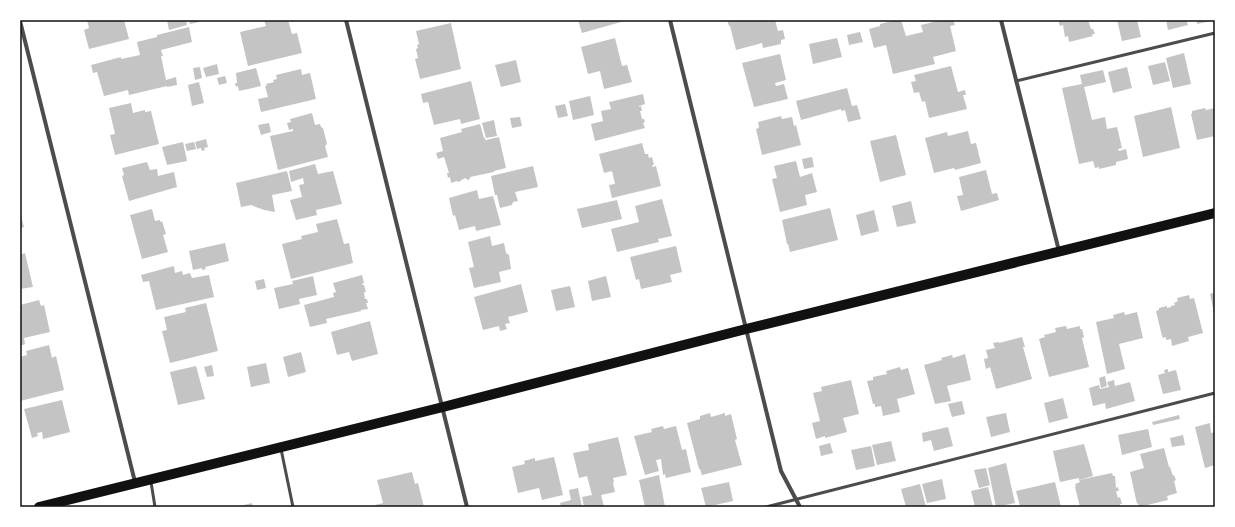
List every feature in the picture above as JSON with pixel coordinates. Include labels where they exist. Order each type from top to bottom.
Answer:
[{"type":"main road","points":[[39,507],[280,448],[746,329],[1215,213]]},
{"type":"street","points":[[346,20],[467,507]]},
{"type":"street","points":[[670,20],[781,472],[800,507]]},
{"type":"street","points":[[1001,20],[1059,252]]},
{"type":"street","points":[[20,21],[135,484]]},
{"type":"lane","points":[[1016,81],[1215,33]]},
{"type":"lane","points":[[766,507],[1215,393]]},
{"type":"lane","points":[[280,448],[293,507]]},
{"type":"lane","points":[[151,480],[155,507]]},
{"type":"building","points":[[87,20],[124,20],[129,39],[89,49],[84,30],[89,28]]},
{"type":"building","points":[[167,20],[186,20],[187,25],[169,30]]},
{"type":"building","points":[[189,20],[198,20],[199,22],[190,24]]},
{"type":"building","points":[[264,20],[288,20],[292,34],[297,33],[302,53],[248,66],[240,32],[266,26]]},
{"type":"building","points":[[578,20],[620,20],[621,22],[582,33]]},
{"type":"building","points":[[727,20],[767,20],[768,22],[775,20],[778,31],[783,30],[785,39],[781,40],[781,44],[763,48],[762,43],[736,50]]},
{"type":"building","points":[[901,20],[906,36],[923,32],[921,25],[942,20],[953,20],[955,25],[950,26],[956,51],[933,57],[935,64],[893,74],[886,45],[874,48],[869,29],[880,26],[880,24]]},
{"type":"building","points":[[1058,20],[1088,20],[1091,29],[1093,29],[1095,34],[1092,34],[1093,36],[1069,42],[1068,36],[1065,37],[1063,25],[1060,26]]},
{"type":"building","points":[[1117,20],[1137,20],[1141,37],[1122,41]]},
{"type":"building","points":[[1166,20],[1186,20],[1188,25],[1168,30]]},
{"type":"building","points":[[1197,20],[1211,20],[1211,21],[1197,24]]},
{"type":"building","points":[[451,23],[461,69],[420,79],[415,59],[418,58],[416,49],[418,48],[417,45],[419,44],[416,31]]},
{"type":"building","points":[[189,27],[192,42],[161,50],[166,80],[176,77],[177,85],[129,95],[128,90],[104,96],[97,72],[93,73],[91,65],[121,57],[121,59],[140,55],[137,42]]},
{"type":"building","points":[[860,32],[863,42],[849,45],[847,35]]},
{"type":"building","points":[[615,38],[622,66],[627,65],[632,82],[604,89],[600,71],[588,74],[581,47]]},
{"type":"building","points":[[837,38],[842,57],[813,64],[809,44]]},
{"type":"building","points":[[1184,53],[1191,84],[1173,88],[1166,58]]},
{"type":"building","points":[[780,54],[786,80],[775,83],[776,86],[784,84],[788,99],[754,107],[742,63]]},
{"type":"building","points":[[516,60],[521,82],[501,87],[495,65]]},
{"type":"building","points":[[1165,62],[1170,81],[1153,85],[1148,66]]},
{"type":"building","points":[[217,64],[219,74],[206,77],[203,68]]},
{"type":"building","points":[[951,66],[958,92],[965,90],[966,95],[963,95],[967,109],[929,118],[925,101],[922,102],[919,92],[914,93],[911,82],[916,81],[914,75]]},
{"type":"building","points":[[200,67],[202,78],[195,80],[193,68]]},
{"type":"building","points":[[1127,67],[1132,88],[1113,93],[1108,72]]},
{"type":"building","points":[[256,68],[261,86],[239,91],[238,86],[236,87],[235,83],[237,83],[236,73]]},
{"type":"building","points":[[301,69],[302,75],[310,73],[316,99],[261,112],[258,99],[268,97],[265,86],[267,86],[266,84],[274,82],[273,80],[277,79],[276,75]]},
{"type":"building","points":[[1103,70],[1106,82],[1084,87],[1092,120],[1105,117],[1107,129],[1117,127],[1122,148],[1118,149],[1119,151],[1126,149],[1128,159],[1116,162],[1116,165],[1099,169],[1099,167],[1095,168],[1093,161],[1079,164],[1062,88],[1082,84],[1080,75]]},
{"type":"building","points":[[225,76],[227,83],[219,85],[217,78]]},
{"type":"building","points":[[471,81],[480,119],[461,124],[460,119],[434,125],[428,102],[423,103],[421,94]]},
{"type":"building","points":[[199,82],[204,103],[192,106],[188,85]]},
{"type":"building","points":[[847,88],[852,106],[857,105],[861,119],[848,122],[845,110],[841,111],[841,109],[801,120],[796,101]]},
{"type":"building","points":[[643,94],[645,104],[639,106],[639,107],[641,106],[642,111],[640,111],[642,119],[644,119],[645,122],[643,123],[645,128],[595,141],[591,124],[603,121],[601,111],[611,109],[609,102]]},
{"type":"building","points":[[590,96],[594,115],[573,120],[569,101]]},
{"type":"building","points":[[131,103],[133,113],[145,110],[145,112],[151,111],[159,144],[115,155],[110,135],[115,134],[109,108]]},
{"type":"building","points":[[565,104],[568,116],[558,118],[555,106]]},
{"type":"building","points":[[1171,107],[1180,148],[1143,157],[1134,116]]},
{"type":"building","points":[[1205,108],[1206,110],[1215,108],[1215,136],[1197,140],[1191,114],[1192,111]]},
{"type":"building","points":[[312,113],[315,125],[320,124],[323,128],[327,144],[325,146],[328,157],[278,170],[270,136],[293,131],[293,129],[289,130],[287,123],[291,122],[290,119]]},
{"type":"building","points":[[781,116],[782,119],[792,117],[794,126],[796,125],[801,145],[762,155],[756,129],[759,128],[758,122]]},
{"type":"building","points":[[520,117],[522,126],[512,128],[510,118]]},
{"type":"building","points":[[494,120],[497,136],[486,138],[482,123]]},
{"type":"building","points":[[269,123],[271,132],[261,135],[258,125]]},
{"type":"building","points":[[480,124],[486,142],[486,140],[499,137],[506,168],[470,177],[470,179],[467,180],[466,178],[458,182],[451,183],[450,177],[448,178],[447,173],[449,173],[444,157],[438,159],[436,153],[443,151],[440,138],[462,132],[461,129]]},
{"type":"building","points":[[968,131],[971,144],[976,143],[981,163],[955,170],[954,168],[934,173],[925,138],[947,132],[948,136]]},
{"type":"building","points":[[896,135],[906,175],[880,182],[870,141]]},
{"type":"building","points":[[206,139],[208,147],[204,148],[205,150],[202,151],[201,148],[197,149],[195,142]]},
{"type":"building","points":[[183,142],[187,161],[167,165],[162,147]]},
{"type":"building","points":[[194,142],[196,149],[187,151],[185,144]]},
{"type":"building","points":[[642,143],[645,154],[648,154],[649,158],[652,157],[654,165],[652,165],[653,167],[656,166],[661,186],[612,198],[609,185],[615,184],[612,171],[604,173],[599,154]]},
{"type":"building","points":[[812,157],[814,167],[804,169],[802,159]]},
{"type":"building","points":[[796,161],[800,177],[812,173],[817,192],[805,195],[807,205],[780,212],[772,179],[777,178],[774,166]]},
{"type":"building","points":[[147,162],[150,170],[157,169],[158,176],[174,172],[177,187],[129,201],[122,176],[124,175],[122,168]]},
{"type":"building","points":[[315,164],[318,174],[333,171],[342,204],[316,210],[317,215],[296,220],[290,200],[302,197],[299,185],[304,184],[303,178],[291,182],[289,171]]},
{"type":"building","points":[[533,166],[538,187],[515,192],[518,201],[513,202],[512,205],[500,208],[497,195],[495,195],[491,176]]},
{"type":"building","points":[[986,170],[992,194],[997,193],[999,200],[961,211],[957,196],[963,195],[959,177]]},
{"type":"building","points":[[287,171],[292,191],[272,195],[275,212],[251,205],[241,207],[236,183]]},
{"type":"building","points":[[477,190],[479,199],[493,196],[501,225],[476,231],[475,226],[459,230],[455,215],[453,216],[449,198]]},
{"type":"building","points":[[662,199],[672,236],[658,239],[659,242],[617,252],[611,229],[639,222],[635,206]]},
{"type":"building","points":[[617,200],[622,219],[582,228],[577,209]]},
{"type":"building","points":[[911,201],[916,223],[897,227],[892,206]]},
{"type":"building","points":[[830,208],[838,240],[790,252],[782,220]]},
{"type":"building","points":[[152,209],[155,221],[162,221],[166,234],[163,235],[168,252],[142,259],[130,215]]},
{"type":"building","points":[[874,210],[879,231],[861,236],[856,215]]},
{"type":"building","points":[[20,213],[24,227],[20,228]]},
{"type":"building","points":[[337,219],[344,244],[349,243],[353,263],[291,279],[282,244],[302,239],[301,236],[318,232],[316,224]]},
{"type":"building","points":[[490,236],[492,246],[504,243],[506,253],[509,255],[511,269],[499,272],[501,282],[474,288],[469,268],[474,267],[468,242]]},
{"type":"building","points":[[225,243],[229,261],[205,267],[206,269],[202,270],[202,268],[193,270],[189,251]]},
{"type":"building","points":[[676,246],[682,272],[670,275],[672,282],[641,289],[639,279],[636,280],[630,257]]},
{"type":"building","points":[[25,253],[33,287],[20,289],[20,255]]},
{"type":"building","points":[[174,266],[175,273],[182,271],[183,275],[190,273],[192,278],[209,275],[214,297],[156,310],[149,281],[143,282],[141,275]]},
{"type":"building","points":[[362,275],[364,283],[362,285],[364,285],[366,292],[364,292],[365,299],[367,299],[368,303],[366,303],[368,309],[326,319],[327,323],[310,327],[304,305],[334,297],[333,293],[336,292],[333,283]]},
{"type":"building","points":[[313,276],[317,295],[299,299],[300,304],[279,309],[274,288],[293,284],[292,281]]},
{"type":"building","points":[[606,276],[611,297],[592,301],[588,281]]},
{"type":"building","points":[[264,279],[266,288],[257,290],[255,281]]},
{"type":"building","points":[[521,284],[528,312],[508,317],[510,323],[505,324],[507,329],[500,331],[499,326],[483,330],[474,297]]},
{"type":"building","points":[[570,286],[575,307],[556,311],[551,290]]},
{"type":"building","points":[[1215,292],[1215,313],[1214,313],[1210,294]]},
{"type":"building","points":[[1189,295],[1190,299],[1194,298],[1203,333],[1188,337],[1189,341],[1172,346],[1171,339],[1166,340],[1166,337],[1163,338],[1162,336],[1156,311],[1159,310],[1159,308],[1167,306],[1167,308],[1171,307],[1178,301],[1177,298]]},
{"type":"building","points":[[39,300],[41,306],[44,305],[50,332],[24,338],[25,344],[20,346],[20,305]]},
{"type":"building","points":[[206,303],[218,351],[170,363],[162,331],[167,330],[164,317],[186,312],[185,308]]},
{"type":"building","points":[[1124,312],[1125,315],[1137,312],[1143,338],[1119,344],[1125,369],[1107,374],[1096,322],[1114,318],[1113,315]]},
{"type":"building","points":[[370,321],[378,354],[352,361],[349,352],[337,355],[331,332]]},
{"type":"building","points":[[1066,326],[1067,329],[1080,326],[1080,329],[1082,329],[1084,337],[1082,338],[1089,367],[1049,377],[1039,339],[1045,337],[1044,335],[1056,332],[1055,328]]},
{"type":"building","points":[[1022,337],[1025,347],[1023,347],[1032,379],[996,389],[990,367],[986,369],[984,359],[988,358],[986,350],[995,348],[993,343],[999,343]]},
{"type":"building","points":[[49,345],[52,358],[56,356],[64,390],[20,401],[20,357],[27,355],[26,351]]},
{"type":"building","points":[[301,352],[306,372],[288,377],[283,357]]},
{"type":"building","points":[[965,354],[971,380],[947,386],[951,401],[935,404],[924,365],[942,360],[941,358],[952,355],[953,358]]},
{"type":"building","points":[[266,363],[270,383],[251,387],[247,367]]},
{"type":"building","points":[[212,365],[214,376],[207,377],[204,367]]},
{"type":"building","points":[[196,366],[205,399],[178,405],[170,372]]},
{"type":"building","points":[[900,367],[901,370],[908,368],[915,394],[897,399],[900,412],[883,416],[881,406],[875,407],[875,404],[873,404],[867,381],[873,380],[873,377],[887,374],[886,371]]},
{"type":"building","points":[[1168,369],[1168,372],[1176,370],[1181,390],[1163,394],[1158,375],[1165,373],[1164,370]]},
{"type":"building","points":[[1105,376],[1107,386],[1101,388],[1099,378]]},
{"type":"building","points":[[851,380],[859,414],[843,418],[847,432],[816,439],[812,423],[820,421],[813,393],[822,391],[821,387]]},
{"type":"building","points":[[1114,380],[1115,386],[1130,382],[1135,401],[1106,409],[1105,403],[1093,406],[1089,388],[1099,385],[1100,389],[1109,387],[1107,382]]},
{"type":"building","points":[[1063,398],[1068,418],[1049,423],[1044,403]]},
{"type":"building","points":[[62,400],[70,432],[43,439],[42,432],[37,433],[38,436],[32,438],[24,409]]},
{"type":"building","points":[[962,401],[965,414],[952,417],[948,404]]},
{"type":"building","points":[[710,413],[711,417],[725,413],[725,416],[731,414],[737,439],[735,440],[742,465],[702,475],[699,469],[687,423],[700,419],[700,416]]},
{"type":"building","points":[[1006,413],[1010,432],[991,437],[986,417]]},
{"type":"building","points":[[1179,415],[1180,419],[1153,425],[1152,422]]},
{"type":"building","points":[[1210,423],[1211,433],[1215,432],[1215,465],[1205,468],[1195,427]]},
{"type":"building","points":[[663,426],[664,429],[676,426],[682,450],[686,449],[691,472],[666,478],[665,474],[663,475],[661,459],[656,460],[659,471],[645,475],[634,436],[652,432],[651,429]]},
{"type":"building","points":[[948,427],[953,446],[934,451],[931,440],[923,442],[922,433]]},
{"type":"building","points":[[1148,429],[1152,447],[1122,455],[1118,435]]},
{"type":"building","points":[[1183,435],[1185,445],[1172,447],[1170,438]]},
{"type":"building","points":[[618,437],[627,475],[613,478],[615,492],[601,495],[604,507],[584,507],[582,497],[592,495],[587,476],[579,478],[573,453],[589,450],[588,444]]},
{"type":"building","points":[[891,441],[896,461],[877,465],[872,445]]},
{"type":"building","points":[[830,443],[833,453],[821,456],[819,446]]},
{"type":"building","points":[[1084,444],[1093,476],[1079,480],[1079,478],[1060,482],[1053,451]]},
{"type":"building","points":[[871,446],[875,466],[856,470],[851,450]]},
{"type":"building","points":[[1164,448],[1169,467],[1176,480],[1174,481],[1177,493],[1167,496],[1168,500],[1139,507],[1130,472],[1144,468],[1140,454]]},
{"type":"building","points":[[554,457],[563,495],[542,500],[539,488],[518,493],[512,467],[525,464],[524,461],[535,458],[535,461]]},
{"type":"building","points":[[1006,463],[1015,503],[996,507],[988,468]]},
{"type":"building","points":[[986,468],[990,485],[979,488],[974,470]]},
{"type":"building","points":[[412,472],[415,484],[418,483],[424,507],[376,507],[375,505],[383,503],[377,480]]},
{"type":"building","points":[[1112,473],[1113,476],[1115,476],[1116,488],[1118,487],[1119,491],[1116,491],[1122,504],[1120,504],[1120,507],[1080,507],[1075,484],[1080,482],[1079,480]]},
{"type":"building","points":[[659,475],[665,507],[645,507],[639,480]]},
{"type":"building","points":[[942,479],[946,499],[927,503],[922,484]]},
{"type":"building","points":[[729,482],[733,501],[706,507],[701,488]]},
{"type":"building","points":[[1055,482],[1061,507],[1016,507],[1020,506],[1016,491]]},
{"type":"building","points":[[920,484],[926,507],[906,507],[901,489]]},
{"type":"building","points":[[988,487],[993,507],[975,507],[971,491]]},
{"type":"building","points":[[578,488],[582,507],[561,507],[560,503],[571,500],[569,490]]},
{"type":"building","points":[[252,503],[253,507],[240,507],[240,506]]}]
